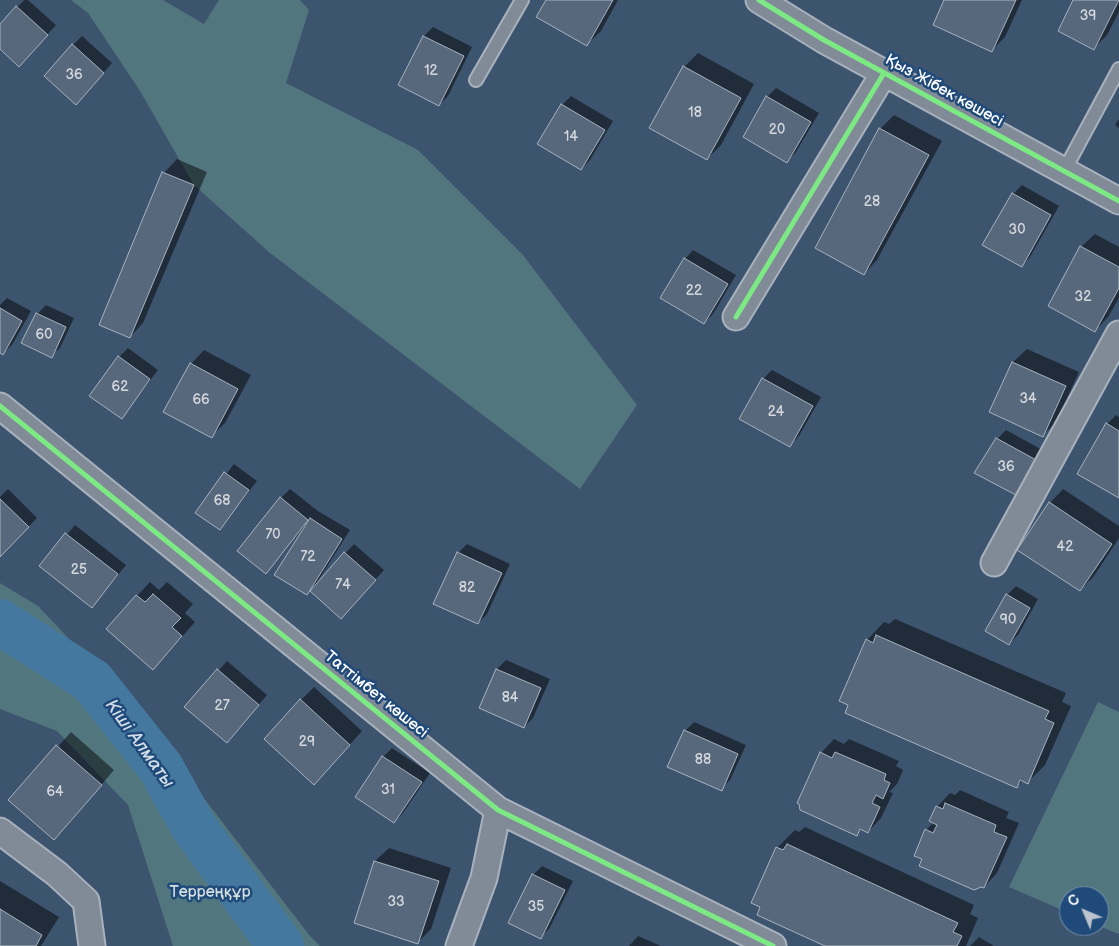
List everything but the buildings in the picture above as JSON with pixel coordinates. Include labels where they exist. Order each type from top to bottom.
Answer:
[{"type":"street","name":"Қыз Жібек көшесі","points":[[759,0],[884,73],[1119,201]]},
{"type":"street","points":[[736,317],[884,73]]},
{"type":"street","points":[[994,563],[1119,334]]},
{"type":"street","name":"Таттімбет көшесі","points":[[0,406],[498,810],[773,946]]},
{"type":"street","points":[[459,946],[484,878],[498,810]]},
{"type":"street","points":[[0,832],[57,874],[86,901],[92,946]]},
{"type":"lane","points":[[476,80],[522,0]]},
{"type":"lane","points":[[1064,171],[1119,69]]},
{"type":"green space","points":[[71,0],[163,0],[204,24],[219,0],[300,0],[309,10],[286,83],[418,150],[523,255],[637,405],[580,489],[270,253],[194,185],[140,91],[88,13]]},
{"type":"green space","name":"Терреңқұр","points":[[0,583],[38,606],[136,710],[310,936],[320,946],[173,946],[128,805],[57,731],[0,709]]},
{"type":"green space","points":[[1098,702],[1119,712],[1119,934],[1109,930],[1109,886],[1059,886],[1059,909],[1009,887]]},
{"type":"waterway","name":"Кіші Алматы","points":[[0,622],[92,681],[161,768],[193,826],[281,946]]},
{"type":"cycle path","points":[[759,0],[824,40],[1119,201]]},
{"type":"cycle path","points":[[736,317],[884,73]]},
{"type":"cycle path","points":[[0,406],[498,810],[773,946]]}]
